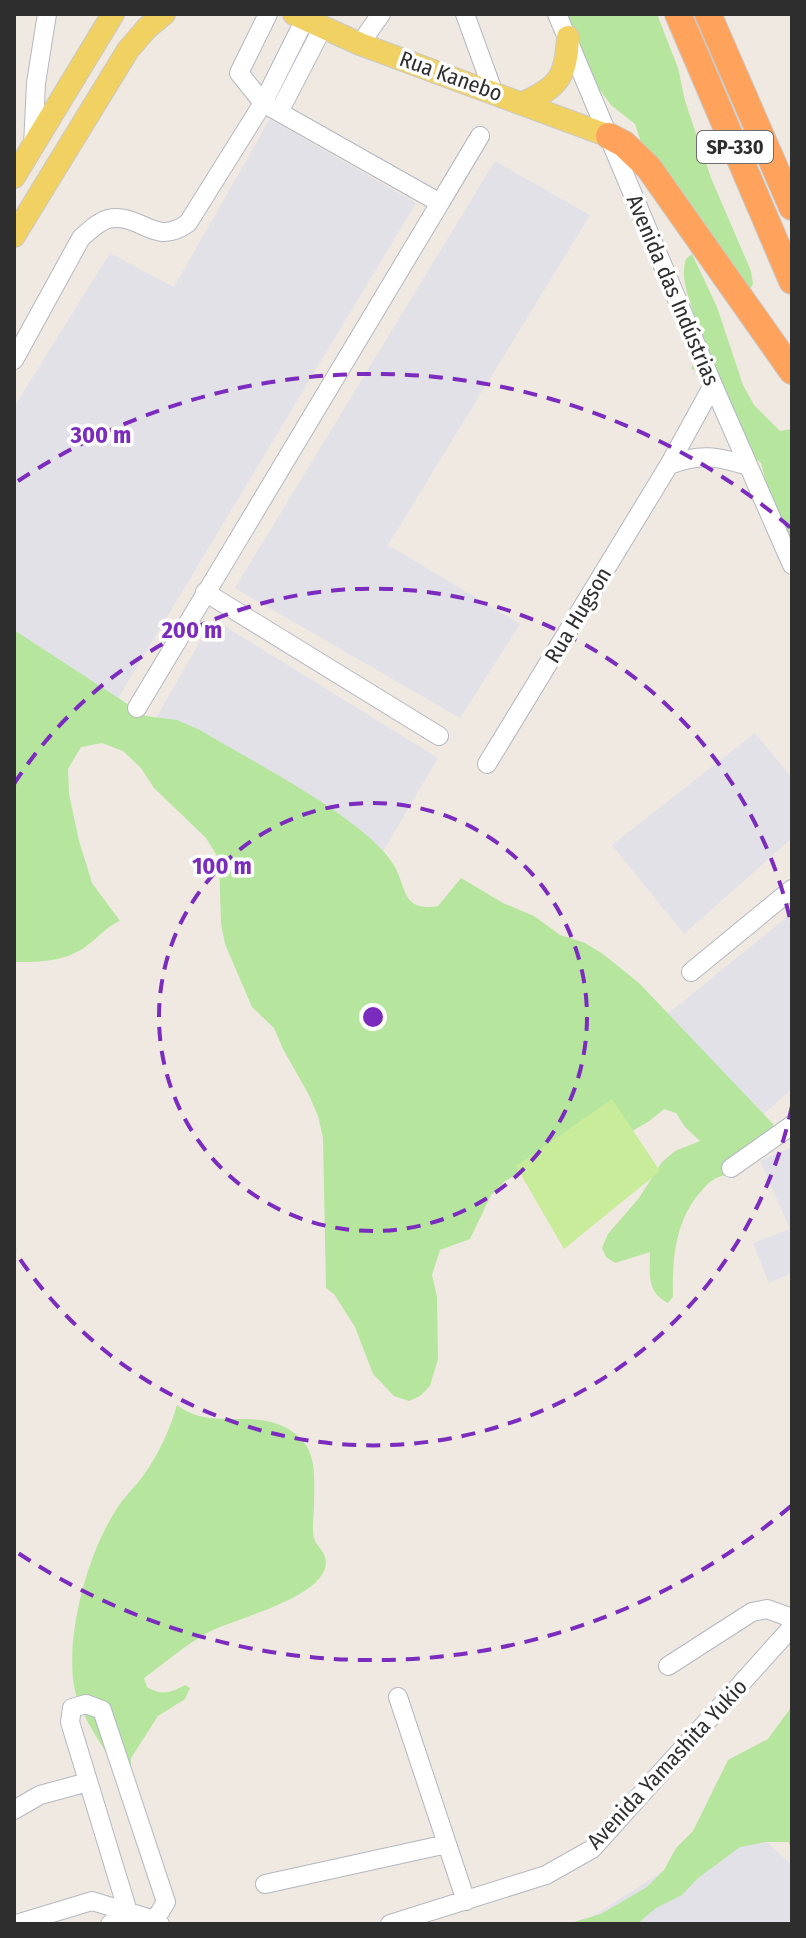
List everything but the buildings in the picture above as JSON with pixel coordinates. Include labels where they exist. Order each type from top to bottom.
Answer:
[{"type":"highway","name":"SP-330","points":[[678,14],[792,281]]},
{"type":"highway","name":"SP-330","points":[[708,14],[792,207]]},
{"type":"highway","points":[[609,136],[624,144],[649,168],[792,371]]},
{"type":"main road","points":[[14,177],[113,14]]},
{"type":"main road","points":[[14,236],[128,50],[164,14]]},
{"type":"main road","name":"Rua Kanebo","points":[[307,20],[360,44],[609,136]]},
{"type":"main road","points":[[523,103],[555,85],[564,73],[568,37]]},
{"type":"street","points":[[33,146],[36,83],[47,14]]},
{"type":"street","points":[[268,14],[239,73],[271,108],[440,203]]},
{"type":"street","points":[[360,44],[381,14]]},
{"type":"street","points":[[465,14],[493,91]]},
{"type":"street","name":"Avenida das Indústrias","points":[[557,14],[792,565]]},
{"type":"street","points":[[14,360],[81,238],[97,224],[108,219],[126,219],[161,234],[178,231],[188,223],[271,108],[307,20]]},
{"type":"street","points":[[137,708],[480,136]]},
{"type":"street","name":"Rua Hugson","points":[[487,764],[669,465],[713,385]]},
{"type":"street","points":[[669,465],[692,457],[719,457],[748,466]]},
{"type":"street","points":[[205,592],[439,736]]},
{"type":"street","points":[[691,972],[792,889]]},
{"type":"street","points":[[731,1168],[792,1125]]},
{"type":"street","points":[[668,1666],[752,1612],[767,1609],[792,1618]]},
{"type":"street","name":"Avenida Yamashita Yukio","points":[[390,1924],[546,1875],[592,1849],[792,1627]]},
{"type":"street","points":[[398,1697],[466,1901]]},
{"type":"street","points":[[16,1924],[92,1901],[157,1922],[166,1902],[102,1710],[86,1704],[72,1708],[70,1722],[128,1912]]},
{"type":"street","points":[[14,1810],[40,1795],[88,1782]]},
{"type":"street","points":[[95,1803],[130,1794]]},
{"type":"street","points":[[265,1884],[447,1844]]},
{"type":"street","points":[[110,1924],[128,1912]]},
{"type":"shaded area","points":[[270,119],[416,203],[114,705],[14,642],[14,407],[110,253],[174,287]]},
{"type":"shaded area","points":[[495,161],[590,215],[388,545],[520,624],[460,718],[235,588]]},
{"type":"shaded area","points":[[213,619],[438,758],[382,853],[156,718]]},
{"type":"shaded area","points":[[755,733],[792,778],[792,838],[684,934],[612,845]]},
{"type":"shaded area","points":[[792,913],[792,1089],[757,1120],[665,1016]]},
{"type":"shaded area","points":[[792,1147],[792,1273],[769,1283],[753,1243],[790,1229],[760,1161]]},
{"type":"shaded area","points":[[742,1820],[792,1865],[792,1924],[581,1924]]},
{"type":"green space","points":[[563,14],[657,14],[678,68],[685,101],[711,178],[751,271],[753,284],[749,291],[643,148],[635,124],[611,105],[586,72]]},
{"type":"green space","points":[[692,254],[717,307],[743,385],[754,405],[780,431],[792,429],[792,558],[761,463],[710,374],[691,369],[699,340],[684,271],[686,259]]},
{"type":"green space","points":[[14,630],[146,716],[177,720],[200,730],[335,811],[381,849],[395,867],[408,897],[418,906],[438,906],[461,878],[503,903],[534,916],[560,935],[585,943],[639,983],[773,1124],[773,1133],[752,1157],[735,1171],[710,1182],[690,1207],[678,1235],[673,1297],[668,1303],[653,1288],[650,1252],[615,1263],[606,1257],[602,1248],[608,1234],[639,1198],[662,1162],[675,1151],[700,1141],[676,1113],[664,1109],[630,1132],[556,1153],[505,1181],[491,1195],[470,1239],[440,1250],[432,1275],[437,1297],[438,1359],[430,1386],[409,1401],[394,1396],[373,1374],[355,1327],[334,1294],[326,1288],[323,1138],[318,1116],[274,1028],[252,1007],[225,944],[221,923],[219,859],[206,838],[154,788],[141,768],[123,751],[102,743],[81,747],[68,769],[69,794],[92,883],[120,921],[81,950],[63,958],[14,962]]},
{"type":"green space","points":[[612,1099],[660,1171],[564,1249],[516,1166]]},
{"type":"green space","points":[[177,1405],[206,1417],[268,1421],[298,1436],[312,1459],[313,1533],[326,1563],[322,1575],[311,1587],[277,1605],[209,1632],[144,1678],[147,1687],[157,1692],[170,1692],[185,1685],[190,1688],[185,1699],[158,1716],[131,1758],[131,1785],[98,1740],[78,1702],[72,1670],[75,1623],[87,1573],[105,1528],[154,1460]]},
{"type":"green space","points":[[792,1706],[792,1849],[788,1842],[740,1847],[698,1878],[682,1895],[656,1908],[637,1924],[567,1924],[601,1914],[647,1887],[693,1831],[728,1760],[768,1739]]}]
